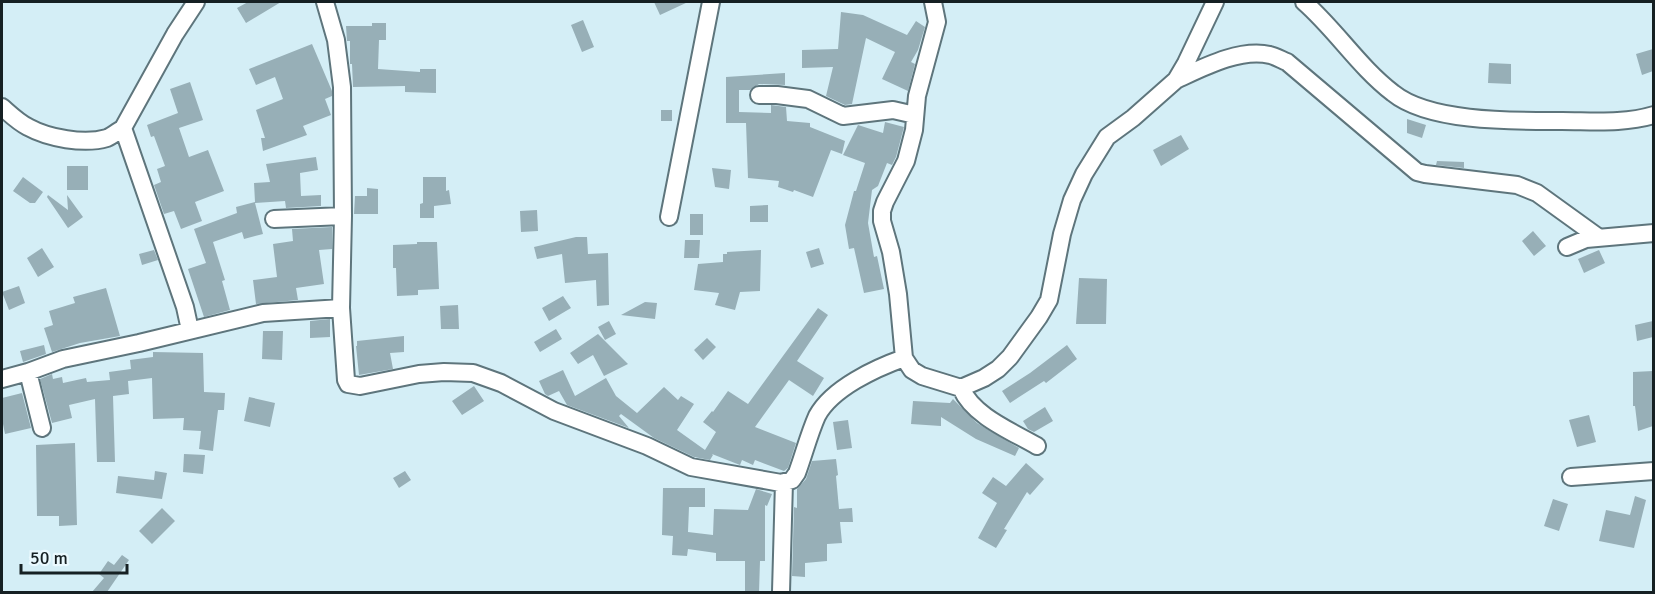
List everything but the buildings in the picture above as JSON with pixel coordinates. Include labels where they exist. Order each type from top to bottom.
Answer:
[{"type":"street","points":[[2,107],[29,128],[72,141],[90,141],[108,137],[123,128],[175,34],[196,2]]},
{"type":"street","points":[[325,2],[336,40],[342,87],[341,308],[346,380],[350,385],[360,386],[419,374],[473,373],[501,383],[554,411],[647,446],[691,467],[721,474],[784,482],[792,480],[797,473],[818,414],[830,401],[873,369],[904,358]]},
{"type":"street","points":[[669,217],[711,2]]},
{"type":"street","points":[[933,2],[937,22]]},
{"type":"street","points":[[938,2],[937,22],[916,96],[914,130],[906,161],[882,211],[882,221],[891,252],[898,294],[904,358],[912,370],[922,376],[961,388],[984,378],[1010,357],[1039,317],[1048,300],[1072,200],[1084,174],[1107,137],[1133,118],[1176,80],[1222,60],[1242,55],[1270,55],[1287,63],[1417,172],[1517,185],[1537,193],[1598,237]]},
{"type":"street","points":[[1176,80],[1215,2]]},
{"type":"street","points":[[1304,2],[1353,56],[1393,93],[1427,110],[1494,121],[1626,120],[1653,115]]},
{"type":"street","points":[[759,95],[808,99],[843,116],[893,110],[915,115]]},
{"type":"street","points":[[123,128],[185,307],[190,330]]},
{"type":"street","points":[[274,219],[343,216]]},
{"type":"street","points":[[1567,247],[1586,239],[1653,232]]},
{"type":"street","points":[[2,379],[28,372],[63,358],[139,343],[263,313],[341,308]]},
{"type":"street","points":[[28,372],[42,428]]},
{"type":"street","points":[[961,388],[964,397],[983,414],[1037,446]]},
{"type":"street","points":[[1570,477],[1653,471]]},
{"type":"street","points":[[781,592],[784,482]]}]
